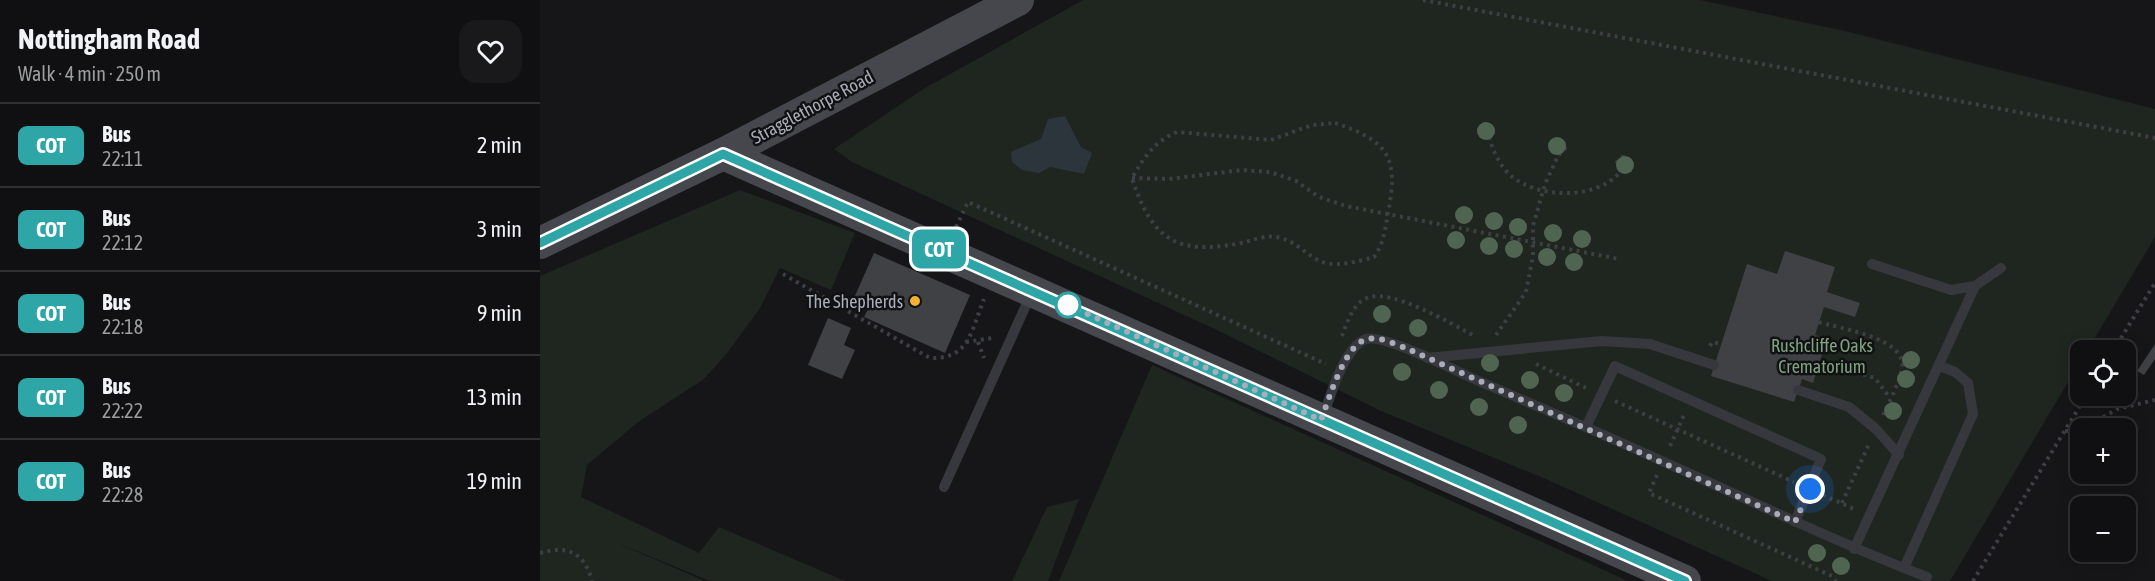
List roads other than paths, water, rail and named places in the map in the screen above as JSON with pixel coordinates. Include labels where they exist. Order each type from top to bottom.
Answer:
[{"type":"street","name":"Stragglethorpe Road","points":[[540,243],[723,154],[1018,0]]},
{"type":"street","points":[[723,154],[1685,581]]},
{"type":"lane","points":[[1872,264],[1951,290],[1976,286],[2001,268]]},
{"type":"lane","points":[[1854,549],[1976,286]]},
{"type":"lane","points":[[945,487],[1033,290]]},
{"type":"lane","points":[[1321,420],[1341,368],[1353,350],[1366,339],[1377,339],[1427,358],[1586,427],[1854,549],[1927,577]]},
{"type":"lane","points":[[1427,358],[1602,341],[1650,344],[1714,365]]},
{"type":"lane","points":[[1586,427],[1615,366],[1692,399],[1821,459],[1795,522]]},
{"type":"lane","points":[[1904,568],[1973,414],[1968,383],[1955,372],[1940,366]]},
{"type":"lane","points":[[1798,390],[1849,407],[1876,429],[1899,455]]},
{"type":"place","name":"The Shepherds","points":[[915,301]]},
{"type":"park label","name":"Rushcliffe Oaks Crematorium","points":[[1822,355]]}]
